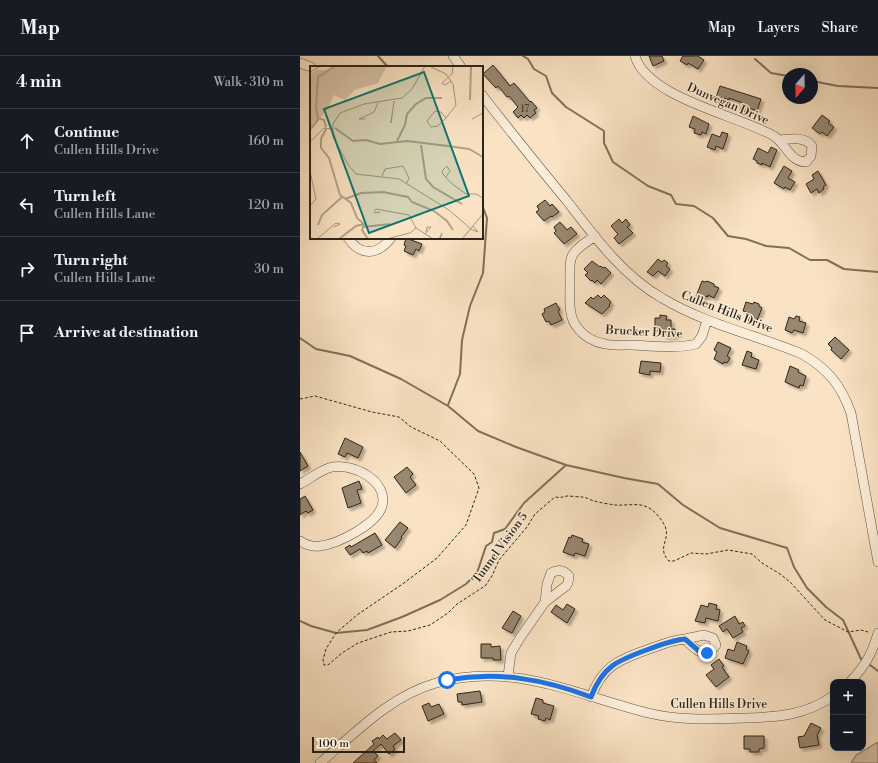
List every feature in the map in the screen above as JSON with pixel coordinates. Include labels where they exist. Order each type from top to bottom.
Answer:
[{"type":"street","points":[[453,56],[460,66]]},
{"type":"street","name":"Dunvegan Drive","points":[[635,56],[642,70],[667,90],[690,102],[759,129],[780,140]]},
{"type":"street","points":[[300,63],[310,68]]},
{"type":"street","name":"Cullen Hills Drive","points":[[483,96],[595,236],[642,285],[660,298],[686,311],[802,354],[814,360],[832,377],[846,398],[855,427],[878,562]]},
{"type":"street","name":"Brucker Drive","points":[[595,236],[577,248],[570,259],[571,317],[581,332],[606,344],[680,347],[696,344],[702,336],[707,320]]},
{"type":"street","points":[[349,239],[357,248],[373,252],[385,245],[390,239]]},
{"type":"street","points":[[300,484],[331,468],[346,467],[362,472],[373,480],[380,490],[383,500],[380,510],[370,522],[359,530],[336,542],[319,546],[307,545],[300,541]]},
{"type":"street","points":[[508,676],[511,653],[545,602]]},
{"type":"street","points":[[853,679],[875,651],[878,633]]},
{"type":"street","points":[[591,697],[595,685],[600,677],[606,670],[618,661],[674,640],[685,639]]},
{"type":"street","name":"Cullen Hills Drive","points":[[320,763],[394,703],[421,689],[447,680],[472,676],[508,676],[550,684],[648,713],[665,716],[720,719],[768,717],[800,712],[815,707],[830,698]]},
{"type":"path","name":"Tunnel Vision 5","points":[[300,399],[315,396],[372,412],[399,417],[411,427],[440,442],[474,474],[478,488],[466,525],[437,558],[404,583],[357,615],[336,633],[326,649],[323,660],[324,665],[328,665],[342,653],[358,643],[391,632],[408,631],[430,625],[448,613],[457,604],[485,586],[492,576],[499,560],[527,527],[535,514],[555,497],[560,498],[569,496],[575,498],[584,497],[594,501],[617,505],[641,504],[649,508],[657,515],[665,527],[666,534],[662,551],[664,556],[669,561],[674,561],[691,553],[706,554],[728,550],[752,554],[762,563],[790,582],[825,620],[848,632],[861,630],[868,632]]},
{"type":"shaded area","points":[[878,742],[878,763],[851,763],[856,755],[866,751],[866,749]]},
{"type":"building","points":[[649,56],[662,56],[664,61],[653,66]]},
{"type":"building","points":[[683,56],[698,56],[704,60],[698,69],[688,63],[687,65],[680,61]]},
{"type":"building","points":[[493,65],[510,86],[514,83],[537,108],[534,110],[536,113],[530,118],[527,115],[524,118],[521,115],[518,118],[513,112],[518,107],[509,96],[507,97],[498,86],[496,88],[483,74]]},
{"type":"building","points":[[720,86],[761,99],[757,111],[749,108],[747,113],[740,110],[743,103],[729,98],[729,100],[724,98],[723,102],[715,100]]},
{"type":"building","points":[[822,115],[830,121],[828,123],[834,127],[827,136],[822,132],[820,134],[812,128]]},
{"type":"building","points":[[693,116],[709,124],[706,134],[702,132],[701,135],[694,133],[695,129],[689,127]]},
{"type":"building","points":[[722,132],[728,134],[723,149],[716,146],[715,150],[707,147],[712,134],[720,137]]},
{"type":"building","points":[[771,147],[777,150],[770,167],[762,163],[762,165],[757,163],[757,161],[753,159],[758,148],[768,153]]},
{"type":"building","points":[[784,166],[792,171],[788,178],[795,182],[790,190],[785,187],[784,189],[774,183]]},
{"type":"building","points":[[818,171],[826,185],[819,193],[817,189],[811,193],[806,184],[814,179],[812,175]]},
{"type":"building","points":[[545,200],[550,206],[552,204],[559,212],[544,221],[536,212],[539,210],[537,206]]},
{"type":"building","points":[[619,219],[622,223],[626,219],[630,225],[627,227],[633,233],[619,244],[614,238],[618,234],[611,226]]},
{"type":"building","points":[[560,222],[567,230],[571,227],[577,234],[564,244],[554,233],[556,231],[554,227]]},
{"type":"building","points":[[406,239],[422,244],[419,251],[416,249],[413,255],[404,251],[406,246],[404,245]]},
{"type":"building","points":[[658,259],[662,262],[664,260],[668,263],[666,266],[670,269],[665,276],[658,271],[653,276],[647,272]]},
{"type":"building","points":[[592,261],[600,267],[605,267],[611,273],[601,284],[597,280],[595,283],[592,280],[591,281],[585,275],[588,273],[584,269]]},
{"type":"building","points":[[702,281],[707,281],[719,288],[714,298],[708,295],[708,297],[705,296],[702,302],[695,299]]},
{"type":"building","points":[[598,295],[601,298],[604,295],[611,302],[609,305],[610,306],[602,314],[585,303],[591,297],[593,299]]},
{"type":"building","points":[[746,302],[753,304],[754,302],[759,304],[762,308],[756,323],[748,321],[751,314],[743,311]]},
{"type":"building","points":[[556,303],[560,310],[558,311],[562,320],[551,325],[549,321],[546,322],[542,314],[545,312],[544,309]]},
{"type":"building","points":[[660,315],[667,316],[666,320],[671,320],[671,329],[675,329],[675,336],[664,336],[664,331],[655,331],[655,318],[660,318]]},
{"type":"building","points":[[796,316],[800,317],[799,321],[806,323],[803,333],[794,330],[792,333],[785,330],[789,317],[794,319]]},
{"type":"building","points":[[835,337],[849,350],[841,359],[831,350],[832,348],[828,344]]},
{"type":"building","points":[[718,342],[731,348],[727,356],[730,358],[727,363],[724,362],[723,364],[714,359],[717,352],[714,350]]},
{"type":"building","points":[[747,351],[752,353],[751,357],[759,360],[756,369],[742,365]]},
{"type":"building","points":[[641,361],[661,363],[660,372],[650,371],[650,375],[639,373]]},
{"type":"building","points":[[790,366],[799,370],[798,372],[806,376],[803,386],[800,385],[799,388],[785,382]]},
{"type":"building","points":[[345,438],[363,447],[358,458],[347,453],[345,457],[338,454]]},
{"type":"building","points":[[300,452],[308,466],[300,471]]},
{"type":"building","points":[[407,467],[413,474],[410,477],[416,485],[406,493],[394,477]]},
{"type":"building","points":[[359,481],[362,489],[357,490],[361,503],[348,508],[342,488]]},
{"type":"building","points":[[305,496],[313,510],[308,513],[306,511],[300,515],[300,499]]},
{"type":"building","points":[[400,522],[408,528],[395,548],[385,540]]},
{"type":"building","points":[[375,533],[382,545],[368,553],[367,551],[363,553],[360,549],[350,555],[345,548],[350,545],[351,547]]},
{"type":"building","points":[[572,535],[583,539],[582,542],[589,544],[585,556],[575,553],[574,556],[563,552],[569,537],[571,538]]},
{"type":"building","points":[[709,603],[717,605],[716,609],[720,610],[718,621],[706,618],[705,623],[695,621],[701,605],[708,607]]},
{"type":"building","points":[[567,604],[575,609],[567,623],[551,612],[556,605],[563,610]]},
{"type":"building","points":[[513,611],[521,616],[512,633],[502,628]]},
{"type":"building","points":[[735,616],[739,624],[743,622],[745,626],[741,628],[743,632],[733,638],[727,629],[723,632],[719,626]]},
{"type":"building","points":[[737,642],[747,646],[746,649],[749,651],[743,664],[725,658],[728,649],[734,651]]},
{"type":"building","points":[[481,644],[491,644],[491,647],[500,646],[501,660],[481,658]]},
{"type":"building","points":[[719,659],[724,666],[722,667],[729,677],[716,687],[706,675],[714,669],[711,665]]},
{"type":"building","points":[[480,691],[482,702],[462,705],[462,702],[458,702],[457,694]]},
{"type":"building","points":[[536,698],[543,700],[543,703],[554,706],[550,720],[546,718],[545,721],[538,719],[539,716],[531,714]]},
{"type":"building","points":[[429,703],[431,707],[439,704],[444,714],[428,721],[422,706]]},
{"type":"building","points":[[811,723],[821,728],[817,735],[819,745],[800,748],[798,737],[804,736]]},
{"type":"building","points":[[395,733],[401,740],[393,746],[395,749],[389,754],[381,744],[373,751],[378,756],[374,760],[377,763],[353,763],[374,744],[372,741],[378,737],[379,739],[383,735],[387,739]]},
{"type":"building","points":[[744,736],[764,736],[764,748],[759,749],[759,752],[750,752],[750,749],[744,749]]},
{"type":"waterway","points":[[378,56],[387,66]]},
{"type":"waterway","points":[[523,56],[528,59],[534,69],[546,76],[552,93],[566,107],[604,131],[604,143],[613,162],[648,186],[671,195],[676,204],[694,206],[713,218],[728,236],[746,239],[766,246],[789,248],[810,260],[827,260],[844,269],[878,272]]},
{"type":"waterway","points":[[755,59],[771,73],[782,75]]},
{"type":"waterway","points":[[818,82],[838,86],[878,88]]},
{"type":"waterway","points":[[448,405],[460,374],[462,340],[470,306],[483,273],[487,218],[483,208]]},
{"type":"waterway","points":[[300,338],[316,349],[350,356],[401,379],[448,406],[478,431],[516,447],[566,465],[658,484],[683,505],[720,528],[787,548],[794,567],[807,588],[826,607],[843,620],[861,659]]},
{"type":"waterway","points":[[300,621],[311,626],[336,633],[367,630],[402,617],[440,600],[466,584],[477,573],[486,546],[492,542],[494,533],[505,529],[524,503],[566,465]]},
{"type":"waterway","points":[[870,665],[878,671]]},
{"type":"route","points":[[447,680],[472,676],[508,676],[570,689],[591,697],[595,685],[606,670],[618,661],[630,656],[674,640],[685,639],[700,652],[707,653]]}]
